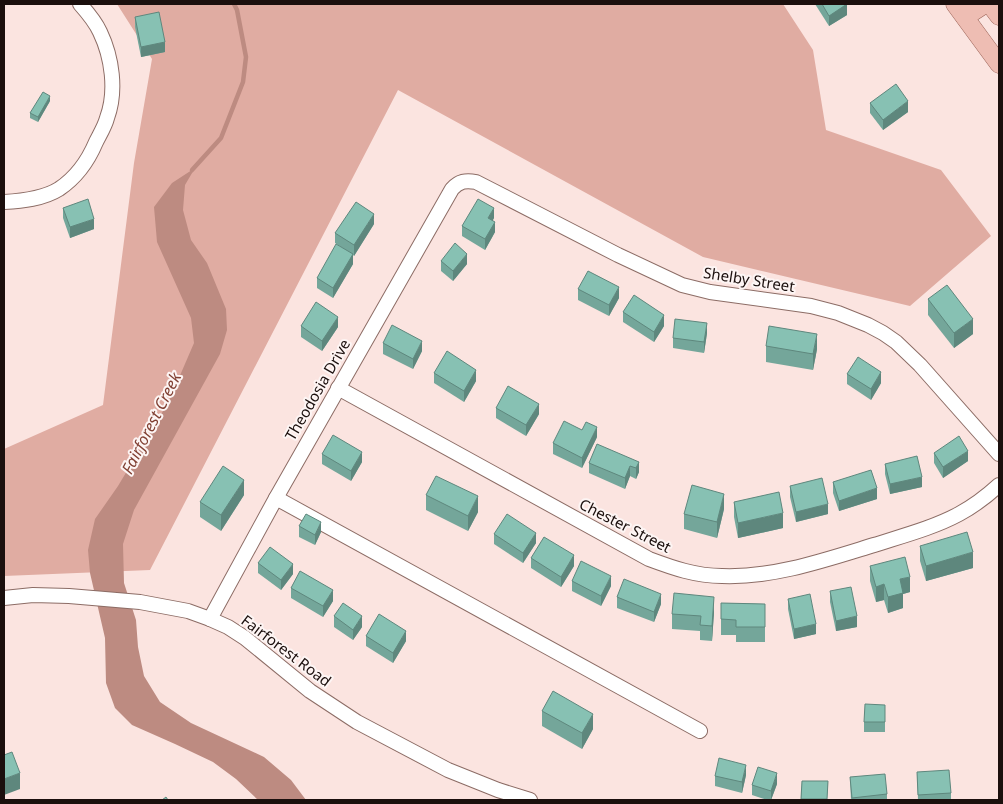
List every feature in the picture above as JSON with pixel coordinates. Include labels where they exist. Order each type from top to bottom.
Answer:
[{"type":"main road","points":[[985,4],[960,10],[999,64]]},
{"type":"main road","points":[[990,4],[999,16]]},
{"type":"street","points":[[4,202],[41,197],[58,190],[72,179],[84,165],[108,118],[111,101],[111,68],[100,33],[91,16],[80,4]]},
{"type":"street","name":"Shelby Street","points":[[461,182],[469,180],[476,182],[618,255],[682,285],[710,292],[811,306],[838,313],[868,325],[896,342],[920,364],[999,454]]},
{"type":"street","name":"Theodosia Drive","points":[[210,618],[338,388],[452,189],[461,182]]},
{"type":"street","name":"Chester Street","points":[[338,388],[649,559],[697,574],[748,575],[785,570],[821,561],[943,521],[973,506],[999,485]]},
{"type":"street","points":[[276,498],[700,731]]},
{"type":"street","name":"Fairforest Road","points":[[4,598],[33,595],[69,596],[140,602],[188,611],[210,618],[245,638],[310,691],[357,722],[465,778],[530,800]]},
{"type":"shaded area","points":[[117,4],[783,4],[813,50],[826,130],[941,170],[991,236],[910,306],[703,257],[398,90],[150,570],[4,576],[4,449],[103,405],[134,163],[152,59]]},
{"type":"shaded area","points":[[195,168],[185,185],[183,210],[191,240],[207,263],[226,309],[227,330],[220,354],[134,510],[123,544],[124,583],[136,620],[138,647],[144,676],[160,702],[191,723],[264,757],[291,780],[306,800],[258,800],[236,779],[213,762],[132,725],[115,708],[106,683],[105,638],[90,573],[88,550],[95,519],[118,486],[169,401],[194,343],[191,318],[157,242],[154,207],[172,183]]},
{"type":"building","points":[[822,4],[847,4],[829,16]]},
{"type":"building","points":[[159,12],[165,42],[141,47],[135,17]]},
{"type":"building","points":[[896,84],[908,101],[883,120],[870,103]]},
{"type":"building","points":[[43,92],[50,96],[38,117],[30,113]]},
{"type":"building","points":[[88,199],[94,219],[70,227],[63,208]]},
{"type":"building","points":[[478,199],[494,208],[488,218],[495,222],[485,239],[462,226]]},
{"type":"building","points":[[356,202],[374,214],[354,245],[335,233]]},
{"type":"building","points":[[455,243],[467,254],[453,271],[441,261]]},
{"type":"building","points":[[336,244],[353,254],[333,288],[317,278]]},
{"type":"building","points":[[588,271],[619,287],[609,305],[578,289]]},
{"type":"building","points":[[947,285],[973,319],[954,333],[928,299]]},
{"type":"building","points":[[634,295],[664,315],[654,332],[623,312]]},
{"type":"building","points":[[316,302],[338,317],[322,341],[301,326]]},
{"type":"building","points":[[675,319],[707,323],[704,342],[673,338]]},
{"type":"building","points":[[392,325],[422,341],[413,359],[383,343]]},
{"type":"building","points":[[769,326],[817,334],[813,354],[766,346]]},
{"type":"building","points":[[447,351],[476,370],[464,391],[434,373]]},
{"type":"building","points":[[858,357],[881,372],[871,389],[847,374]]},
{"type":"building","points":[[508,386],[539,404],[526,425],[496,408]]},
{"type":"building","points":[[564,421],[582,430],[586,422],[597,427],[582,458],[553,443]]},
{"type":"building","points":[[333,435],[362,452],[351,471],[322,454]]},
{"type":"building","points":[[959,436],[968,451],[943,467],[934,453]]},
{"type":"building","points":[[597,444],[639,462],[636,468],[630,466],[625,478],[589,463]]},
{"type":"building","points":[[917,456],[922,477],[890,484],[885,464]]},
{"type":"building","points":[[223,466],[244,480],[221,515],[200,502]]},
{"type":"building","points":[[871,470],[877,488],[839,501],[833,482]]},
{"type":"building","points":[[436,476],[478,496],[468,516],[426,495]]},
{"type":"building","points":[[822,478],[828,504],[796,512],[790,486]]},
{"type":"building","points":[[692,485],[724,494],[717,522],[684,514]]},
{"type":"building","points":[[779,492],[783,513],[738,523],[734,502]]},
{"type":"building","points":[[306,514],[321,522],[315,535],[299,526]]},
{"type":"building","points":[[507,514],[536,533],[523,553],[494,534]]},
{"type":"building","points":[[967,532],[973,552],[926,566],[920,546]]},
{"type":"building","points":[[544,537],[574,555],[561,577],[531,558]]},
{"type":"building","points":[[270,547],[293,564],[281,580],[258,563]]},
{"type":"building","points":[[905,557],[910,577],[900,579],[903,593],[888,597],[884,584],[876,587],[870,566]]},
{"type":"building","points":[[581,561],[611,576],[601,596],[572,581]]},
{"type":"building","points":[[300,571],[333,590],[323,606],[291,588]]},
{"type":"building","points":[[624,579],[661,594],[654,612],[617,597]]},
{"type":"building","points":[[851,587],[857,616],[836,621],[830,591]]},
{"type":"building","points":[[674,593],[714,597],[712,626],[700,625],[701,616],[672,614]]},
{"type":"building","points":[[810,594],[816,624],[794,629],[788,599]]},
{"type":"building","points":[[343,603],[362,616],[353,630],[334,616]]},
{"type":"building","points":[[721,603],[765,604],[765,627],[736,627],[736,620],[721,619]]},
{"type":"building","points":[[379,614],[406,631],[393,653],[366,636]]},
{"type":"building","points":[[553,691],[593,714],[582,733],[542,711]]},
{"type":"building","points":[[865,704],[885,705],[885,722],[864,722]]},
{"type":"building","points":[[12,752],[20,773],[4,779],[4,755]]},
{"type":"building","points":[[719,758],[746,765],[742,782],[715,776]]},
{"type":"building","points":[[758,767],[777,773],[771,791],[752,785]]},
{"type":"building","points":[[949,770],[951,793],[918,795],[917,772]]},
{"type":"building","points":[[885,774],[887,794],[852,798],[850,777]]},
{"type":"building","points":[[802,781],[828,781],[827,799],[801,799]]},
{"type":"waterway","name":"Fairforest Creek","points":[[192,170],[221,138],[243,82],[246,57],[237,10],[234,4]]}]
